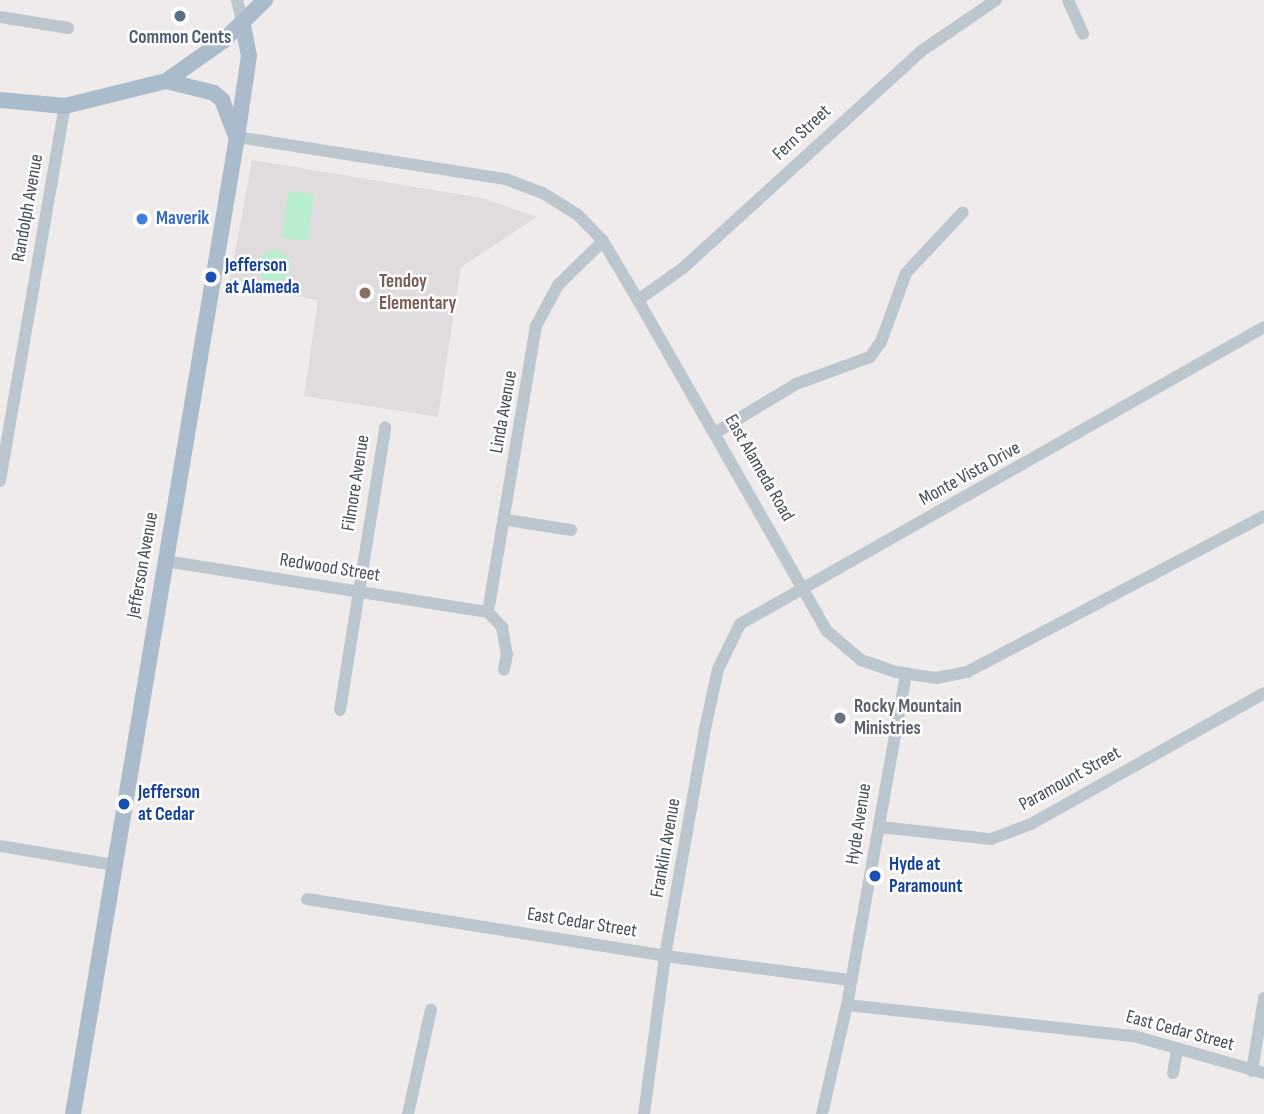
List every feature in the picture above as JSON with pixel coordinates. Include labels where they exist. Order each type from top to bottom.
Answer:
[{"type":"main road","points":[[0,100],[65,106],[166,81],[243,24],[265,0]]},
{"type":"main road","name":"Jefferson Avenue","points":[[74,1114],[113,865],[237,137],[248,56],[243,24]]},
{"type":"main road","points":[[166,81],[214,93],[222,100],[237,137]]},
{"type":"street","points":[[237,0],[243,24]]},
{"type":"street","name":"Fern Street","points":[[638,300],[683,268],[920,52],[996,0]]},
{"type":"street","points":[[1068,0],[1083,34]]},
{"type":"street","points":[[0,17],[68,28]]},
{"type":"street","name":"Randolph Avenue","points":[[0,481],[65,106]]},
{"type":"street","name":"East Alameda Road","points":[[237,137],[506,179],[543,193],[578,215],[603,241],[827,631],[861,660],[906,673],[936,678],[967,672],[1264,516]]},
{"type":"street","points":[[715,433],[796,384],[870,357],[881,342],[906,273],[963,212]]},
{"type":"street","name":"Linda Avenue","points":[[488,612],[507,520],[536,326],[558,285],[603,241]]},
{"type":"street","name":"Monte Vista Drive","points":[[717,673],[740,624],[1264,327]]},
{"type":"street","name":"Filmore Avenue","points":[[340,710],[384,428]]},
{"type":"street","points":[[507,520],[571,530]]},
{"type":"street","name":"Redwood Street","points":[[165,561],[488,612]]},
{"type":"street","points":[[488,612],[502,627],[507,654],[505,670]]},
{"type":"street","name":"Franklin Avenue","points":[[644,1114],[665,956],[717,673]]},
{"type":"street","name":"Hyde Avenue","points":[[847,1005],[906,673]]},
{"type":"street","name":"Paramount Street","points":[[880,827],[991,839],[1031,824],[1264,693]]},
{"type":"street","points":[[0,846],[113,865]]},
{"type":"street","name":"East Cedar Street","points":[[307,899],[665,956],[850,980]]},
{"type":"street","points":[[1258,1072],[1264,998]]},
{"type":"street","points":[[822,1114],[847,1005]]},
{"type":"street","name":"East Cedar Street","points":[[847,1005],[1134,1036],[1258,1072]]},
{"type":"street","points":[[408,1114],[431,1009]]},
{"type":"street","points":[[1173,1073],[1177,1050]]},
{"type":"shaded area","name":"Tendoy Elementary","points":[[252,160],[482,198],[537,217],[461,267],[438,417],[304,396],[318,300],[229,285]]},
{"type":"green space","points":[[288,191],[314,194],[308,241],[282,238]]},
{"type":"green space","points":[[274,250],[285,255],[290,266],[285,277],[274,282],[263,277],[258,266],[263,255]]},
{"type":"place","name":"Common Cents","points":[[180,16]]},
{"type":"place","name":"Maverik","points":[[142,219]]},
{"type":"place","name":"Jefferson at Alameda","points":[[211,277]]},
{"type":"place","name":"Tendoy Elementary","points":[[365,293]]},
{"type":"place","name":"Rocky Mountain Ministries","points":[[840,718]]},
{"type":"place","name":"Jefferson at Cedar","points":[[124,804]]},
{"type":"place","name":"Hyde at Paramount","points":[[875,876]]}]
